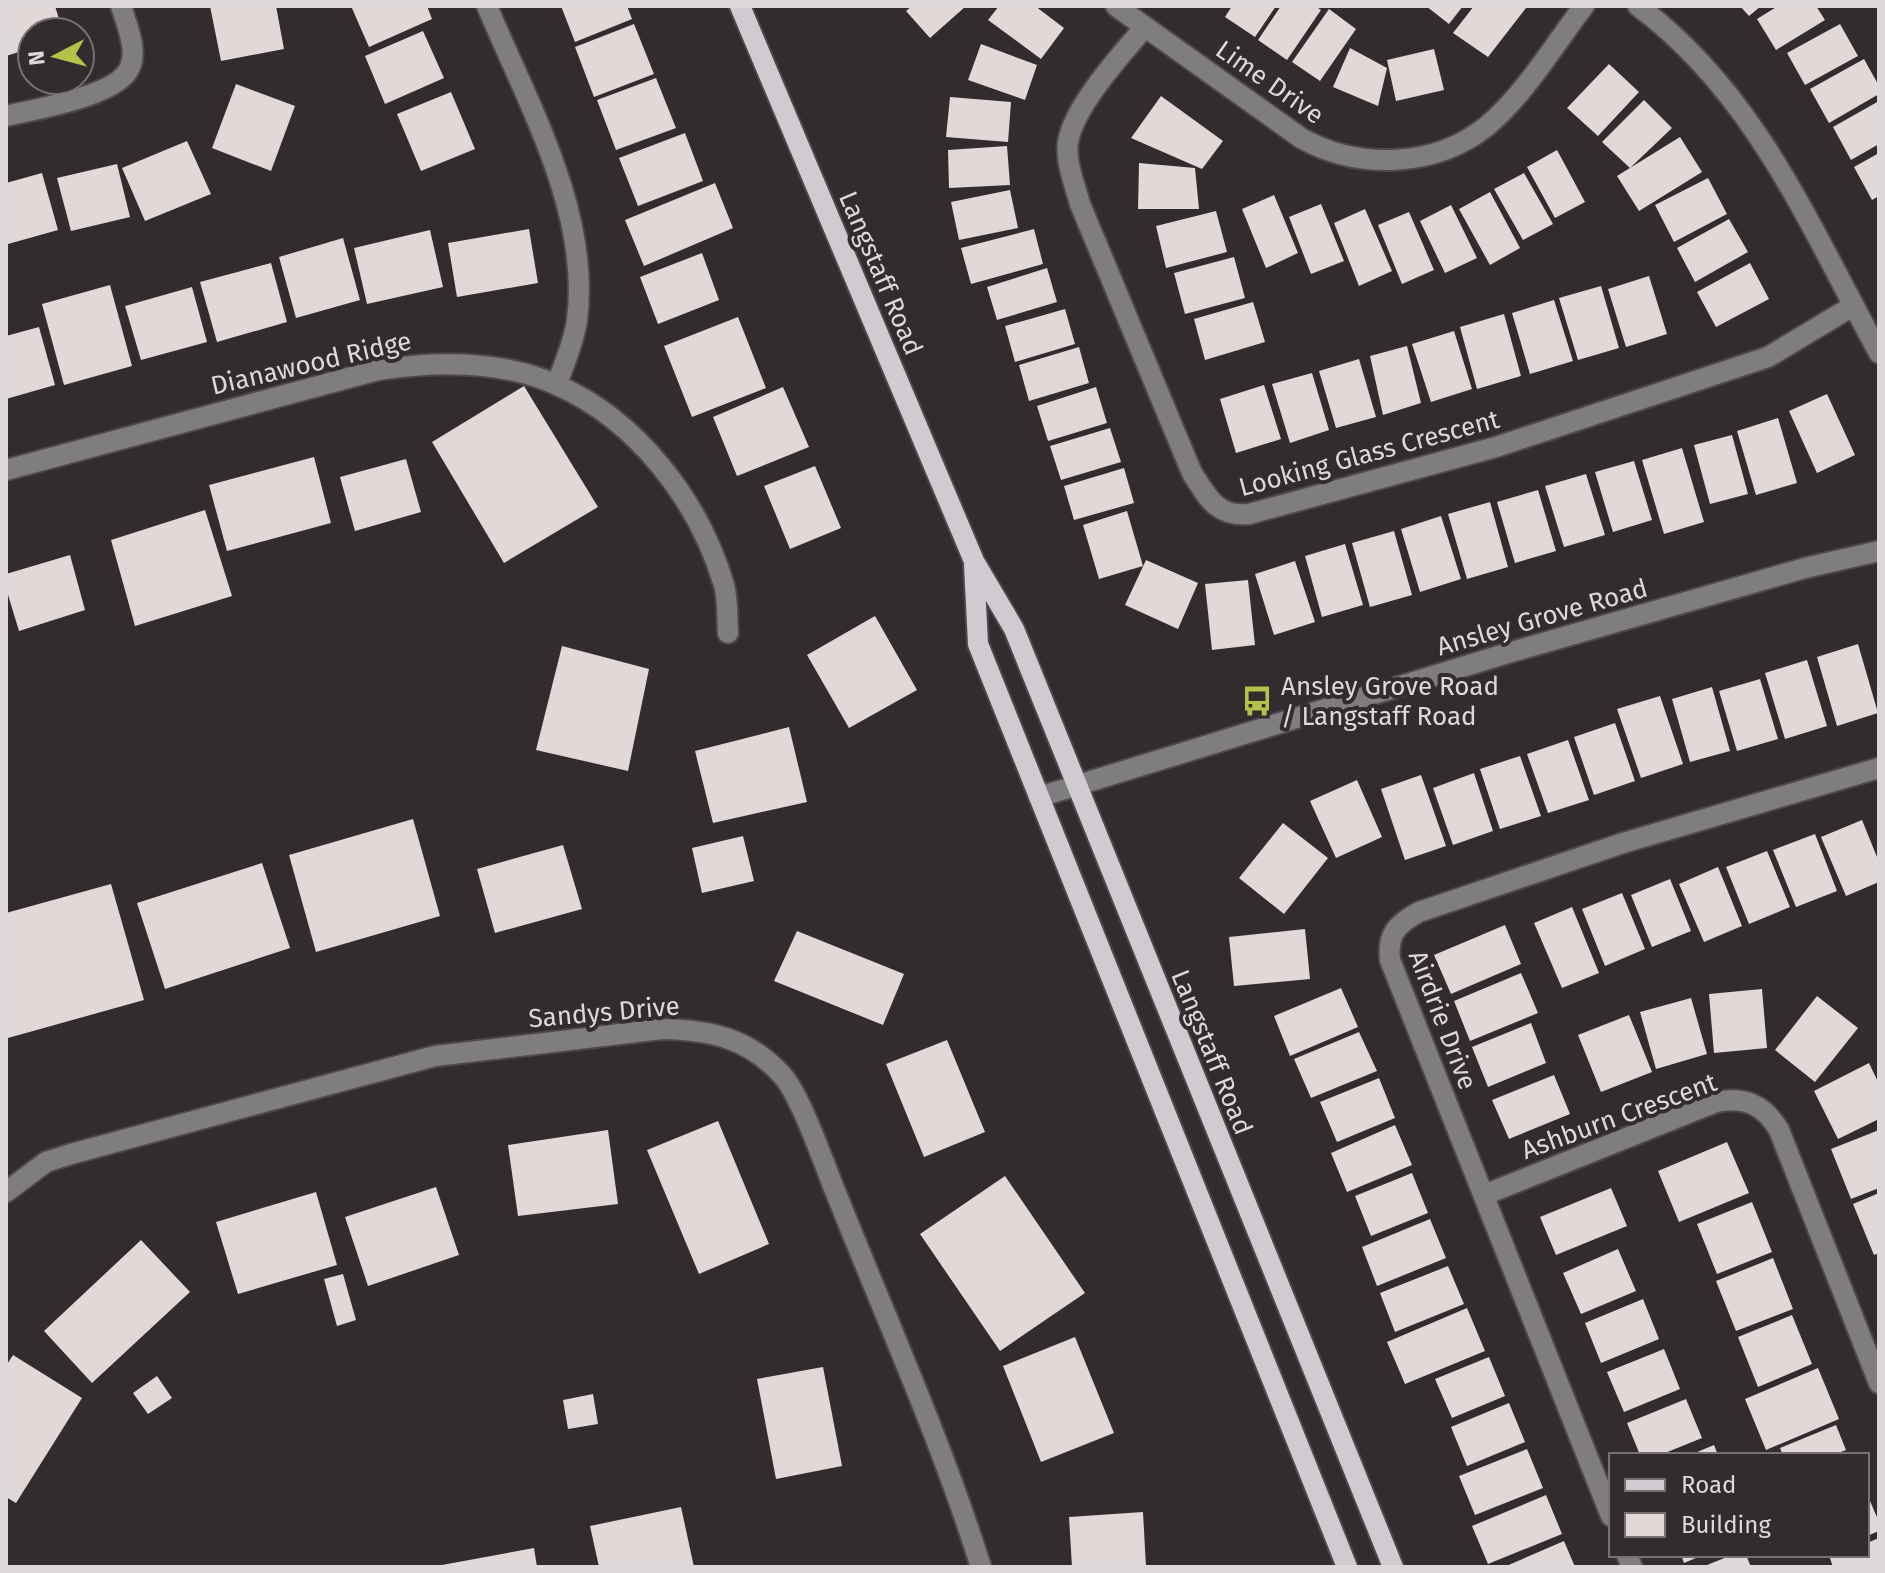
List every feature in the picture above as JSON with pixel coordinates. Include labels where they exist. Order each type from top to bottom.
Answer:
[{"type":"main road","name":"Langstaff Road","points":[[740,6],[974,561],[1014,629],[1393,1567]]},
{"type":"main road","name":"Langstaff Road","points":[[974,561],[978,644],[1347,1567]]},
{"type":"street","points":[[6,116],[68,101],[122,80],[131,66],[133,53],[121,6]]},
{"type":"street","points":[[487,6],[541,136],[573,235],[577,320],[557,384]]},
{"type":"street","name":"Lime Drive","points":[[1116,6],[1322,150],[1382,161],[1438,153],[1488,125],[1584,6]]},
{"type":"street","points":[[1638,6],[1705,64],[1745,113],[1879,353]]},
{"type":"street","name":"Looking Glass Crescent","points":[[1144,28],[1079,115],[1068,142],[1070,168],[1080,204],[1192,473],[1219,511],[1232,516],[1249,514],[1511,442],[1768,357],[1853,306]]},
{"type":"street","name":"Dianawood Ridge","points":[[6,470],[378,370],[430,362],[503,369],[557,384],[610,419],[642,446],[676,484],[698,522],[725,587],[728,633]]},
{"type":"street","name":"Ansley Grove Road","points":[[1039,797],[1508,653],[1805,568],[1879,551]]},
{"type":"street","name":"Airdrie Drive","points":[[1609,1511],[1390,960],[1388,946],[1398,923],[1419,912],[1623,843],[1879,768]]},
{"type":"street","name":"Sandys Drive","points":[[6,1192],[46,1162],[71,1154],[435,1056],[662,1029],[699,1030],[732,1037],[760,1054],[785,1078],[808,1126],[914,1386],[981,1567]]},
{"type":"street","name":"Ashburn Crescent","points":[[1484,1195],[1716,1102],[1730,1099],[1749,1102],[1768,1113],[1779,1130],[1879,1383]]},
{"type":"building","points":[[6,6],[55,6],[58,16],[16,16],[16,53],[6,56]]},
{"type":"building","points":[[210,6],[276,6],[284,49],[221,61]]},
{"type":"building","points":[[351,6],[427,6],[432,19],[369,47]]},
{"type":"building","points":[[561,6],[627,6],[632,19],[575,42]]},
{"type":"building","points":[[912,6],[966,6],[930,38],[906,11]]},
{"type":"building","points":[[999,6],[1035,6],[1064,28],[1041,59],[988,20]]},
{"type":"building","points":[[1232,6],[1276,6],[1255,37],[1225,17]]},
{"type":"building","points":[[1281,6],[1315,6],[1321,10],[1287,60],[1258,40]]},
{"type":"building","points":[[1426,6],[1463,6],[1449,24]]},
{"type":"building","points":[[1474,6],[1526,8],[1488,57],[1453,33]]},
{"type":"building","points":[[1740,6],[1761,6],[1749,16]]},
{"type":"building","points":[[1778,6],[1816,6],[1825,20],[1776,50],[1757,19]]},
{"type":"building","points":[[1329,9],[1356,29],[1320,81],[1292,62]]},
{"type":"building","points":[[634,24],[654,74],[594,97],[575,47]]},
{"type":"building","points":[[1840,24],[1858,56],[1805,85],[1787,53]]},
{"type":"building","points":[[423,31],[444,78],[385,104],[365,56]]},
{"type":"building","points":[[981,44],[1037,65],[1025,100],[968,80]]},
{"type":"building","points":[[1350,48],[1387,68],[1378,106],[1333,87]]},
{"type":"building","points":[[1434,49],[1444,90],[1396,101],[1387,60]]},
{"type":"building","points":[[1864,59],[1879,86],[1879,94],[1829,123],[1810,89]]},
{"type":"building","points":[[1609,64],[1639,92],[1598,136],[1567,108]]},
{"type":"building","points":[[656,78],[676,128],[616,150],[597,100]]},
{"type":"building","points":[[236,84],[295,106],[271,171],[212,148]]},
{"type":"building","points":[[451,92],[475,149],[421,171],[397,114]]},
{"type":"building","points":[[1161,96],[1223,141],[1202,169],[1131,138]]},
{"type":"building","points":[[950,97],[1011,102],[1008,142],[946,137]]},
{"type":"building","points":[[1644,100],[1672,128],[1630,168],[1602,142]]},
{"type":"building","points":[[1879,101],[1879,144],[1851,160],[1833,127]]},
{"type":"building","points":[[685,133],[703,181],[638,206],[619,158]]},
{"type":"building","points":[[1680,137],[1702,172],[1639,211],[1617,176]]},
{"type":"building","points":[[187,141],[211,194],[145,221],[122,168]]},
{"type":"building","points":[[1007,146],[1010,185],[949,188],[948,150]]},
{"type":"building","points":[[1557,150],[1585,202],[1555,218],[1527,167]]},
{"type":"building","points":[[1879,153],[1879,196],[1872,200],[1854,167]]},
{"type":"building","points":[[1139,163],[1195,168],[1199,209],[1138,209]]},
{"type":"building","points":[[117,164],[130,217],[71,231],[57,178]]},
{"type":"building","points":[[42,173],[58,230],[8,244],[6,183]]},
{"type":"building","points":[[1524,173],[1553,224],[1523,240],[1494,189]]},
{"type":"building","points":[[1708,178],[1727,214],[1674,242],[1655,205]]},
{"type":"building","points":[[715,183],[733,228],[644,266],[625,220]]},
{"type":"building","points":[[1010,190],[1018,228],[959,240],[951,202]]},
{"type":"building","points":[[1490,192],[1520,248],[1490,265],[1459,209]]},
{"type":"building","points":[[1274,195],[1298,253],[1266,268],[1242,209]]},
{"type":"building","points":[[1321,204],[1344,261],[1311,274],[1289,217]]},
{"type":"building","points":[[1451,205],[1477,258],[1445,273],[1420,221]]},
{"type":"building","points":[[1365,209],[1392,271],[1359,286],[1334,223]]},
{"type":"building","points":[[1216,211],[1227,252],[1166,268],[1156,226]]},
{"type":"building","points":[[1409,212],[1434,270],[1402,284],[1378,225]]},
{"type":"building","points":[[1729,219],[1748,252],[1695,282],[1677,248]]},
{"type":"building","points":[[529,229],[538,283],[457,297],[448,243]]},
{"type":"building","points":[[1034,229],[1043,264],[971,284],[961,248]]},
{"type":"building","points":[[430,230],[443,287],[367,304],[354,248]]},
{"type":"building","points":[[343,238],[360,300],[296,318],[279,257]]},
{"type":"building","points":[[702,253],[719,300],[658,324],[640,277]]},
{"type":"building","points":[[1234,257],[1245,298],[1185,314],[1174,273]]},
{"type":"building","points":[[271,263],[287,322],[217,342],[200,282]]},
{"type":"building","points":[[1750,263],[1769,299],[1716,327],[1697,292]]},
{"type":"building","points":[[1047,268],[1057,302],[997,320],[987,287]]},
{"type":"building","points":[[1649,276],[1667,334],[1626,347],[1608,289]]},
{"type":"building","points":[[110,285],[132,366],[64,385],[42,304]]},
{"type":"building","points":[[1601,286],[1619,348],[1578,360],[1559,298]]},
{"type":"building","points":[[192,287],[207,342],[141,360],[125,306]]},
{"type":"building","points":[[1554,300],[1573,361],[1530,374],[1512,313]]},
{"type":"building","points":[[1253,302],[1265,342],[1205,360],[1194,319]]},
{"type":"building","points":[[1065,309],[1075,344],[1015,362],[1005,326]]},
{"type":"building","points":[[1504,314],[1521,376],[1477,389],[1460,327]]},
{"type":"building","points":[[738,317],[766,388],[692,417],[664,346]]},
{"type":"building","points":[[39,327],[55,385],[6,399],[6,336]]},
{"type":"building","points":[[1454,331],[1472,389],[1431,402],[1412,344]]},
{"type":"building","points":[[1407,346],[1421,403],[1383,415],[1370,356]]},
{"type":"building","points":[[1079,347],[1089,383],[1029,401],[1019,365]]},
{"type":"building","points":[[1359,359],[1376,417],[1336,428],[1319,371]]},
{"type":"building","points":[[1312,373],[1329,430],[1290,443],[1272,384]]},
{"type":"building","points":[[1264,385],[1281,439],[1236,453],[1220,399]]},
{"type":"building","points":[[524,386],[598,507],[504,563],[432,442]]},
{"type":"building","points":[[783,387],[809,447],[737,476],[713,417]]},
{"type":"building","points":[[1096,387],[1107,423],[1048,441],[1037,406]]},
{"type":"building","points":[[1827,394],[1855,455],[1817,473],[1789,411]]},
{"type":"building","points":[[1778,418],[1797,483],[1756,495],[1737,431]]},
{"type":"building","points":[[1110,428],[1121,462],[1061,480],[1050,446]]},
{"type":"building","points":[[1732,435],[1748,494],[1710,504],[1694,445]]},
{"type":"building","points":[[1682,448],[1704,522],[1664,534],[1642,460]]},
{"type":"building","points":[[314,457],[331,523],[227,551],[209,485]]},
{"type":"building","points":[[406,459],[421,512],[355,531],[340,477]]},
{"type":"building","points":[[1634,461],[1652,520],[1613,532],[1595,472]]},
{"type":"building","points":[[815,466],[841,528],[790,549],[764,486]]},
{"type":"building","points":[[1124,468],[1134,503],[1074,520],[1064,486]]},
{"type":"building","points":[[1586,474],[1605,535],[1564,547],[1545,486]]},
{"type":"building","points":[[1538,490],[1556,551],[1515,563],[1497,502]]},
{"type":"building","points":[[1490,502],[1508,567],[1467,579],[1448,514]]},
{"type":"building","points":[[205,510],[232,596],[135,626],[111,540]]},
{"type":"building","points":[[1127,511],[1143,566],[1099,579],[1083,525]]},
{"type":"building","points":[[1441,516],[1461,579],[1420,592],[1401,529]]},
{"type":"building","points":[[1394,531],[1412,595],[1370,607],[1352,543]]},
{"type":"building","points":[[1345,544],[1363,605],[1322,617],[1305,556]]},
{"type":"building","points":[[70,555],[85,610],[19,631],[6,588],[6,574]]},
{"type":"building","points":[[1146,560],[1198,583],[1178,629],[1125,605]]},
{"type":"building","points":[[1295,561],[1315,622],[1274,635],[1255,574]]},
{"type":"building","points":[[1248,580],[1255,645],[1212,650],[1205,584]]},
{"type":"building","points":[[875,616],[917,690],[849,728],[807,655]]},
{"type":"building","points":[[1858,644],[1878,713],[1837,726],[1817,657]]},
{"type":"building","points":[[562,646],[649,669],[628,771],[536,750]]},
{"type":"building","points":[[1807,660],[1827,726],[1785,739],[1765,673]]},
{"type":"building","points":[[1760,679],[1778,739],[1737,751],[1719,691]]},
{"type":"building","points":[[1712,687],[1730,751],[1690,762],[1672,699]]},
{"type":"building","points":[[1660,696],[1683,764],[1641,778],[1617,709]]},
{"type":"building","points":[[1615,723],[1635,781],[1594,795],[1574,737]]},
{"type":"building","points":[[789,727],[807,802],[713,823],[695,751]]},
{"type":"building","points":[[1568,740],[1589,800],[1548,813],[1527,754]]},
{"type":"building","points":[[1520,756],[1541,816],[1500,829],[1480,769]]},
{"type":"building","points":[[1474,773],[1493,831],[1453,845],[1433,788]]},
{"type":"building","points":[[1421,775],[1446,846],[1405,860],[1381,789]]},
{"type":"building","points":[[1357,780],[1382,837],[1336,858],[1310,801]]},
{"type":"building","points":[[413,819],[440,916],[316,952],[289,855]]},
{"type":"building","points":[[1862,820],[1879,862],[1879,882],[1846,896],[1821,837]]},
{"type":"building","points":[[1283,823],[1328,858],[1284,914],[1239,878]]},
{"type":"building","points":[[1815,834],[1837,891],[1796,907],[1773,850]]},
{"type":"building","points":[[743,836],[754,881],[702,893],[692,848]]},
{"type":"building","points":[[563,845],[582,909],[495,933],[477,869]]},
{"type":"building","points":[[1767,851],[1790,907],[1749,924],[1726,867]]},
{"type":"building","points":[[262,863],[290,948],[165,989],[137,903]]},
{"type":"building","points":[[1718,867],[1742,926],[1704,942],[1679,884]]},
{"type":"building","points":[[1670,879],[1691,931],[1652,947],[1631,895]]},
{"type":"building","points":[[111,884],[144,1000],[8,1038],[6,913]]},
{"type":"building","points":[[1622,893],[1645,949],[1605,966],[1582,909]]},
{"type":"building","points":[[1572,907],[1599,973],[1562,988],[1534,923]]},
{"type":"building","points":[[1505,925],[1521,964],[1451,994],[1434,955]]},
{"type":"building","points":[[1305,929],[1310,979],[1234,986],[1229,937]]},
{"type":"building","points":[[797,931],[904,974],[883,1025],[774,981]]},
{"type":"building","points":[[1521,973],[1538,1013],[1470,1041],[1454,1001]]},
{"type":"building","points":[[1341,988],[1358,1027],[1290,1056],[1274,1016]]},
{"type":"building","points":[[1762,989],[1767,1048],[1714,1053],[1709,994]]},
{"type":"building","points":[[1817,996],[1858,1028],[1815,1082],[1775,1050]]},
{"type":"building","points":[[1691,998],[1707,1054],[1656,1069],[1640,1012]]},
{"type":"building","points":[[1629,1015],[1652,1072],[1601,1092],[1578,1035]]},
{"type":"building","points":[[1531,1023],[1546,1063],[1488,1087],[1472,1047]]},
{"type":"building","points":[[1359,1032],[1377,1071],[1311,1098],[1294,1059]]},
{"type":"building","points":[[947,1040],[985,1132],[924,1157],[886,1064]]},
{"type":"building","points":[[1869,1063],[1879,1084],[1879,1119],[1838,1139],[1814,1091]]},
{"type":"building","points":[[1554,1075],[1570,1114],[1509,1139],[1492,1100]]},
{"type":"building","points":[[1379,1078],[1395,1118],[1337,1142],[1320,1102]]},
{"type":"building","points":[[718,1121],[769,1244],[699,1274],[647,1150]]},
{"type":"building","points":[[1395,1125],[1412,1165],[1347,1192],[1331,1153]]},
{"type":"building","points":[[608,1130],[618,1204],[518,1216],[508,1145]]},
{"type":"building","points":[[1879,1130],[1879,1188],[1851,1199],[1831,1149]]},
{"type":"building","points":[[1727,1142],[1749,1193],[1679,1222],[1658,1171]]},
{"type":"building","points":[[1412,1173],[1428,1213],[1371,1236],[1355,1196]]},
{"type":"building","points":[[1005,1176],[1085,1293],[1000,1351],[920,1234]]},
{"type":"building","points":[[436,1187],[459,1255],[368,1286],[345,1217]]},
{"type":"building","points":[[1611,1188],[1627,1226],[1556,1255],[1540,1217]]},
{"type":"building","points":[[316,1192],[337,1265],[238,1294],[216,1222]]},
{"type":"building","points":[[1879,1193],[1879,1253],[1874,1255],[1853,1204]]},
{"type":"building","points":[[1752,1202],[1772,1252],[1717,1274],[1697,1224]]},
{"type":"building","points":[[1430,1219],[1446,1258],[1377,1286],[1362,1247]]},
{"type":"building","points":[[141,1240],[190,1292],[92,1383],[44,1331]]},
{"type":"building","points":[[1618,1249],[1636,1291],[1581,1314],[1563,1273]]},
{"type":"building","points":[[1773,1258],[1793,1309],[1736,1331],[1716,1281]]},
{"type":"building","points":[[1448,1266],[1464,1304],[1395,1332],[1380,1293]]},
{"type":"building","points":[[343,1274],[356,1320],[337,1326],[324,1279]]},
{"type":"building","points":[[1643,1299],[1659,1339],[1601,1363],[1585,1323]]},
{"type":"building","points":[[1467,1308],[1485,1351],[1405,1384],[1387,1342]]},
{"type":"building","points":[[1792,1315],[1812,1364],[1758,1387],[1738,1337]]},
{"type":"building","points":[[1075,1337],[1114,1433],[1041,1462],[1003,1366]]},
{"type":"building","points":[[1664,1349],[1680,1389],[1624,1412],[1607,1372]]},
{"type":"building","points":[[13,1355],[82,1398],[16,1503],[6,1497],[6,1366]]},
{"type":"building","points":[[1489,1357],[1505,1396],[1452,1418],[1435,1379]]},
{"type":"building","points":[[823,1367],[842,1466],[776,1479],[757,1379]]},
{"type":"building","points":[[1818,1368],[1839,1419],[1766,1450],[1745,1399]]},
{"type":"building","points":[[157,1376],[172,1398],[148,1414],[133,1393]]},
{"type":"building","points":[[593,1394],[598,1424],[568,1429],[563,1400]]},
{"type":"building","points":[[1686,1399],[1702,1438],[1665,1453],[1639,1453],[1627,1423]]},
{"type":"building","points":[[1509,1403],[1525,1442],[1467,1466],[1451,1427]]},
{"type":"building","points":[[1836,1425],[1846,1450],[1838,1453],[1782,1453],[1780,1448]]},
{"type":"building","points":[[1714,1445],[1717,1453],[1695,1453]]},
{"type":"building","points":[[1527,1449],[1543,1488],[1475,1515],[1459,1476]]},
{"type":"building","points":[[1546,1495],[1562,1534],[1488,1564],[1472,1526]]},
{"type":"building","points":[[1869,1499],[1879,1522],[1879,1531],[1869,1535]]},
{"type":"building","points":[[681,1507],[694,1567],[599,1567],[590,1526]]},
{"type":"building","points":[[1143,1512],[1146,1567],[1072,1567],[1069,1517]]},
{"type":"building","points":[[1879,1538],[1879,1567],[1833,1567],[1830,1558],[1869,1557],[1869,1542]]},
{"type":"building","points":[[1564,1541],[1575,1567],[1504,1567]]},
{"type":"building","points":[[534,1548],[537,1567],[442,1567],[442,1565]]},
{"type":"building","points":[[1682,1557],[1698,1557],[1684,1563]]},
{"type":"building","points":[[1727,1557],[1747,1557],[1751,1567],[1702,1567]]},
{"type":"place","name":"Ansley Grove Road / Langstaff Road","points":[[1257,701]]}]
